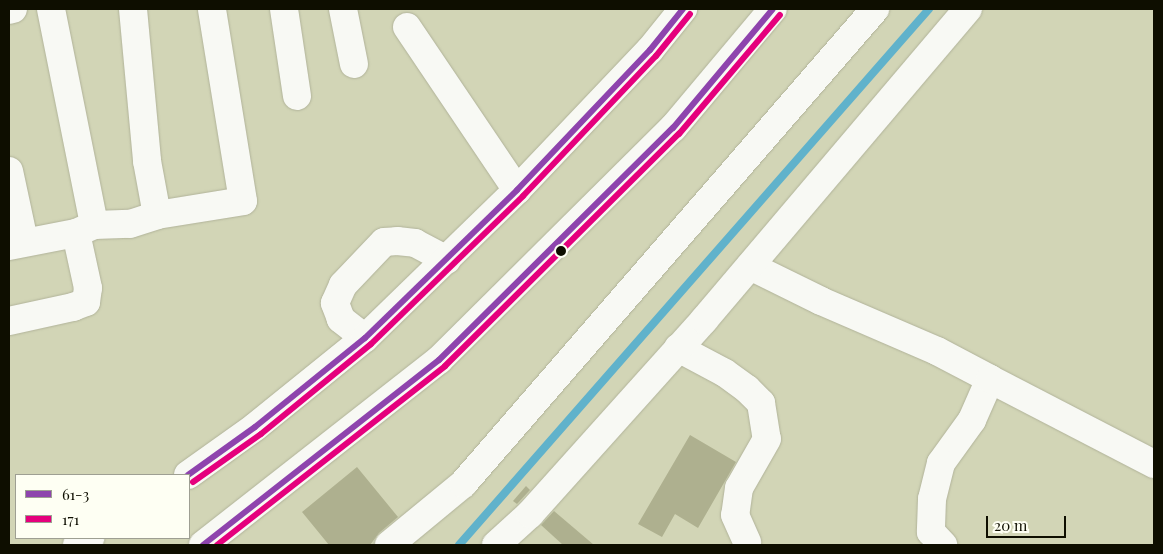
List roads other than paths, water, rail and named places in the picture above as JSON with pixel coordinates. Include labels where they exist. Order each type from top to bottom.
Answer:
[{"type":"main road","points":[[9,10],[13,9]]},
{"type":"main road","points":[[9,320],[73,307],[86,302],[88,288],[85,229],[50,9]]},
{"type":"main road","points":[[133,9],[148,161],[157,215]]},
{"type":"main road","points":[[9,171],[17,244],[85,229],[130,224],[157,215],[243,200],[212,9]]},
{"type":"main road","points":[[284,9],[297,96]]},
{"type":"main road","points":[[343,9],[354,64]]},
{"type":"main road","points":[[203,545],[439,360],[673,128],[773,9]]},
{"type":"main road","points":[[390,545],[463,484],[875,9]]},
{"type":"main road","points":[[496,545],[530,514],[678,348],[968,9]]},
{"type":"main road","points":[[189,474],[255,427],[365,338],[517,190],[650,50],[676,12]]},
{"type":"main road","points":[[407,27],[517,190]]},
{"type":"main road","points":[[365,338],[341,319],[336,303],[343,285],[384,242],[415,243],[447,260]]},
{"type":"main road","points":[[750,266],[821,301],[937,351],[1154,464]]},
{"type":"main road","points":[[678,348],[725,373],[748,389],[762,403],[767,439],[739,488],[735,515],[747,542]]},
{"type":"main road","points":[[943,545],[931,532],[932,499],[941,463],[972,420],[990,379]]},
{"type":"main road","points":[[77,545],[88,539]]},
{"type":"waterway","points":[[459,545],[929,9]]}]
